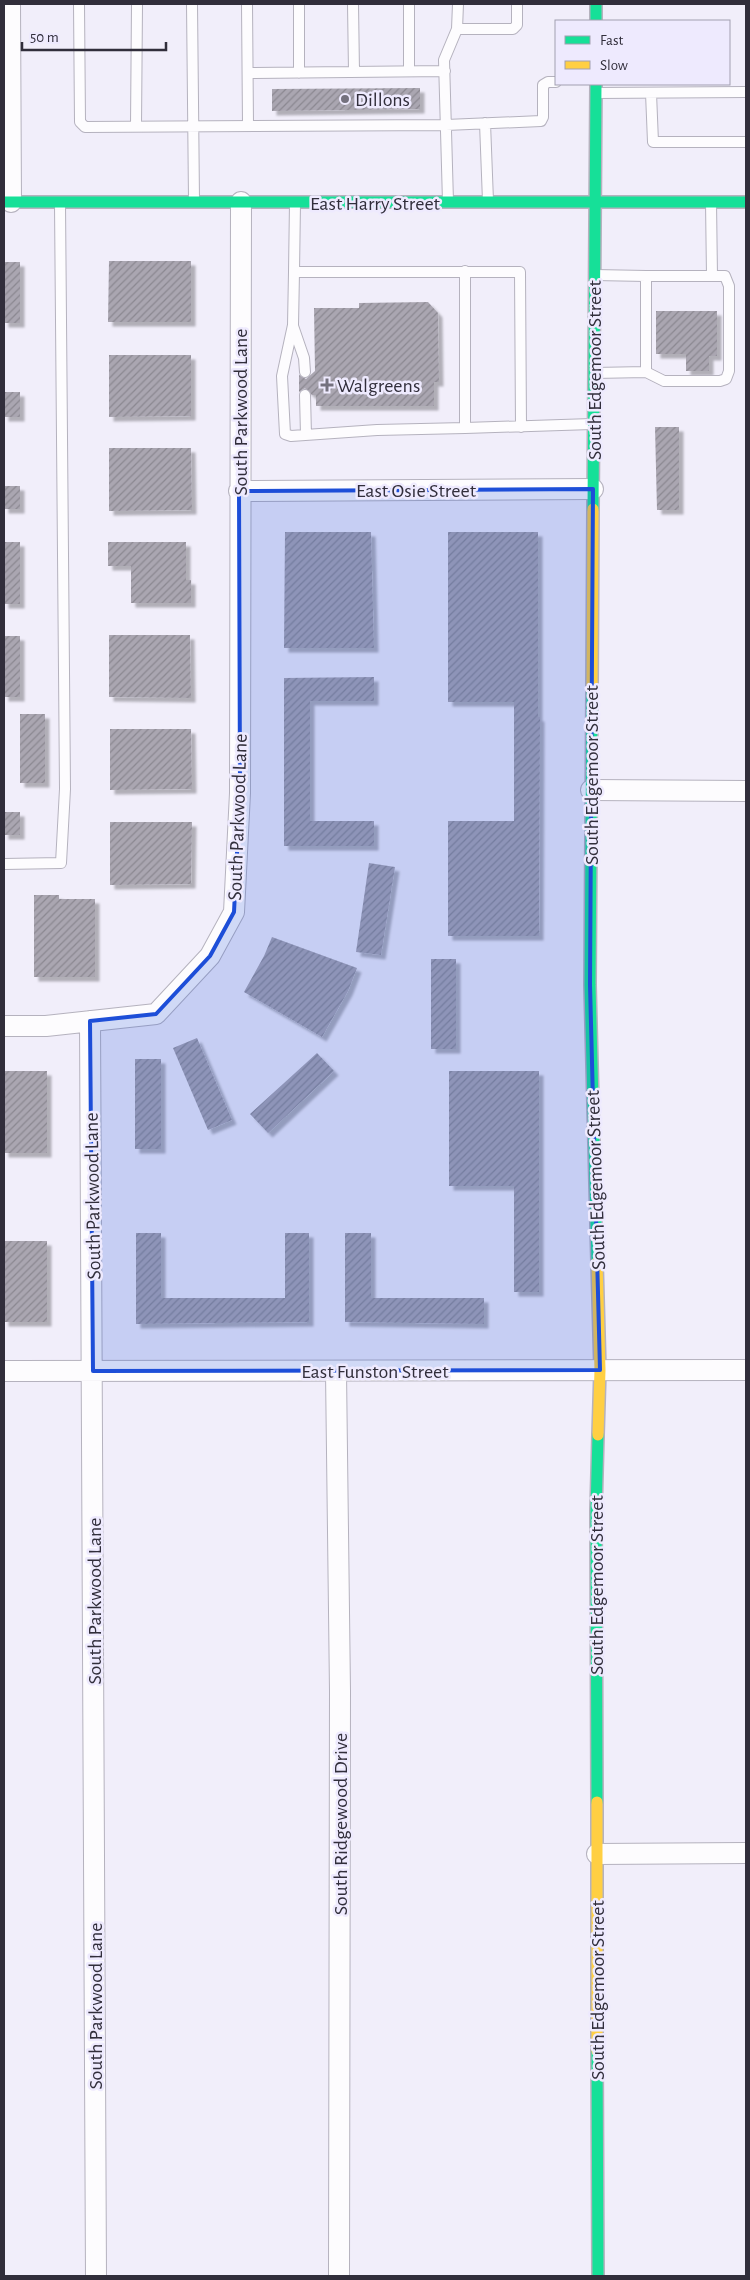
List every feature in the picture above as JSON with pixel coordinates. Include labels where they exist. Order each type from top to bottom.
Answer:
[{"type":"street","points":[[8,202],[10,4]]},
{"type":"street","points":[[596,4],[596,20]]},
{"type":"street","name":"South Edgemoor Street","points":[[596,88],[590,985],[600,1370],[596,1511],[598,2276]]},
{"type":"street","name":"East Harry Street","points":[[8,202],[746,202]]},
{"type":"street","name":"South Parkwood Lane","points":[[96,2276],[90,1021],[156,1014],[210,956],[234,912],[240,793],[239,491],[241,202]]},
{"type":"street","name":"East Osie Street","points":[[239,491],[593,489]]},
{"type":"street","points":[[591,790],[746,791]]},
{"type":"street","points":[[4,1026],[46,1026],[90,1021]]},
{"type":"street","name":"East Funston Street","points":[[4,1371],[746,1370]]},
{"type":"street","name":"South Ridgewood Drive","points":[[336,1372],[340,1691],[339,2276]]},
{"type":"street","points":[[597,1854],[746,1853]]},
{"type":"lane","points":[[79,4],[82,125],[446,125],[543,120],[544,85],[548,82],[555,82]]},
{"type":"lane","points":[[136,126],[137,4]]},
{"type":"lane","points":[[192,4],[194,202]]},
{"type":"lane","points":[[247,4],[248,125]]},
{"type":"lane","points":[[299,4],[299,73]]},
{"type":"lane","points":[[353,4],[354,72]]},
{"type":"lane","points":[[409,4],[409,71]]},
{"type":"lane","points":[[448,203],[444,60],[457,29],[458,4]]},
{"type":"lane","points":[[457,29],[513,29],[517,25],[517,4]]},
{"type":"lane","points":[[248,73],[445,71]]},
{"type":"lane","points":[[596,88],[651,93],[746,92]]},
{"type":"lane","points":[[651,93],[653,142],[746,142]]},
{"type":"lane","points":[[486,123],[488,202]]},
{"type":"lane","points":[[4,864],[61,863],[65,789],[60,202]]},
{"type":"lane","points":[[295,202],[293,325],[282,376],[285,434],[291,436],[377,430],[593,424]]},
{"type":"lane","points":[[711,202],[712,276]]},
{"type":"lane","points":[[465,271],[465,428]]},
{"type":"lane","points":[[294,272],[518,271],[522,274],[522,427]]},
{"type":"lane","points":[[593,374],[646,372],[664,382],[726,379],[729,371],[729,286],[725,276],[594,275]]},
{"type":"lane","points":[[646,276],[646,372]]},
{"type":"lane","points":[[293,325],[304,358],[305,372]]},
{"type":"lane","points":[[305,395],[306,435]]},
{"type":"highlighted area","points":[[593,489],[590,985],[600,1370],[93,1371],[90,1021],[156,1014],[210,956],[234,912],[240,793],[239,491]]},
{"type":"building","points":[[420,88],[420,109],[272,111],[272,89]]},
{"type":"building","points":[[109,261],[191,261],[191,322],[108,322]]},
{"type":"building","points":[[4,262],[20,262],[20,323],[4,323]]},
{"type":"building","name":"Walgreens","points":[[428,302],[438,313],[439,382],[434,382],[434,406],[316,406],[316,395],[312,395],[305,388],[299,392],[299,375],[306,379],[315,371],[314,308],[359,308],[359,303]]},
{"type":"building","points":[[656,311],[717,311],[717,356],[709,356],[709,371],[686,371],[686,354],[656,354]]},
{"type":"building","points":[[109,355],[191,355],[191,416],[109,417]]},
{"type":"building","points":[[4,392],[20,392],[20,417],[4,417]]},
{"type":"building","points":[[655,427],[679,427],[679,510],[657,510]]},
{"type":"building","points":[[109,448],[191,448],[192,510],[109,511]]},
{"type":"building","points":[[4,486],[20,486],[20,509],[4,509]]},
{"type":"building","points":[[285,532],[371,532],[374,648],[284,648]]},
{"type":"building","points":[[448,532],[538,532],[538,717],[540,717],[539,936],[448,936],[448,821],[514,821],[514,702],[448,702]]},
{"type":"building","points":[[4,542],[20,542],[20,604],[4,604]]},
{"type":"building","points":[[108,542],[186,542],[186,580],[191,580],[191,603],[131,603],[131,566],[108,566]]},
{"type":"building","points":[[109,635],[190,635],[191,698],[109,697]]},
{"type":"building","points":[[4,636],[20,636],[20,697],[4,697]]},
{"type":"building","points":[[374,677],[374,701],[310,701],[310,821],[374,821],[374,846],[284,846],[284,678]]},
{"type":"building","points":[[20,714],[45,714],[45,783],[20,783]]},
{"type":"building","points":[[110,729],[191,729],[192,789],[110,790]]},
{"type":"building","points":[[4,812],[20,812],[20,835],[4,835]]},
{"type":"building","points":[[110,822],[192,822],[191,884],[110,885]]},
{"type":"building","points":[[369,863],[395,867],[381,955],[356,952]]},
{"type":"building","points":[[34,895],[59,895],[59,899],[95,899],[95,977],[34,977]]},
{"type":"building","points":[[272,937],[357,968],[348,991],[322,1037],[244,992]]},
{"type":"building","points":[[431,959],[456,959],[456,1049],[431,1049]]},
{"type":"building","points":[[197,1038],[232,1120],[208,1130],[173,1048]]},
{"type":"building","points":[[317,1053],[334,1071],[268,1133],[250,1114]]},
{"type":"building","points":[[135,1059],[161,1059],[161,1149],[135,1149]]},
{"type":"building","points":[[4,1071],[47,1071],[47,1153],[4,1153]]},
{"type":"building","points":[[449,1071],[539,1071],[539,1292],[514,1292],[514,1186],[449,1186]]},
{"type":"building","points":[[136,1233],[161,1233],[161,1298],[285,1298],[285,1233],[309,1233],[309,1322],[136,1324]]},
{"type":"building","points":[[345,1233],[371,1233],[371,1298],[484,1298],[484,1324],[345,1322]]},
{"type":"building","points":[[4,1241],[47,1241],[47,1322],[4,1322]]},
{"type":"traffic: fast","points":[[596,4],[596,20]]},
{"type":"traffic: fast","points":[[593,509],[596,85]]},
{"type":"traffic: fast","points":[[4,202],[746,202]]},
{"type":"traffic: fast","points":[[592,691],[590,985],[597,1262]]},
{"type":"traffic: fast","points":[[597,1802],[596,1511],[598,1435]]},
{"type":"traffic: fast","points":[[597,2051],[598,2276]]},
{"type":"traffic: slow","points":[[592,691],[593,509]]},
{"type":"traffic: slow","points":[[597,1262],[600,1370],[598,1435]]},
{"type":"traffic: slow","points":[[597,1802],[597,2051]]},
{"type":"place","name":"Dillons","points":[[345,99]]},
{"type":"place","name":"Walgreens","points":[[327,385]]}]
